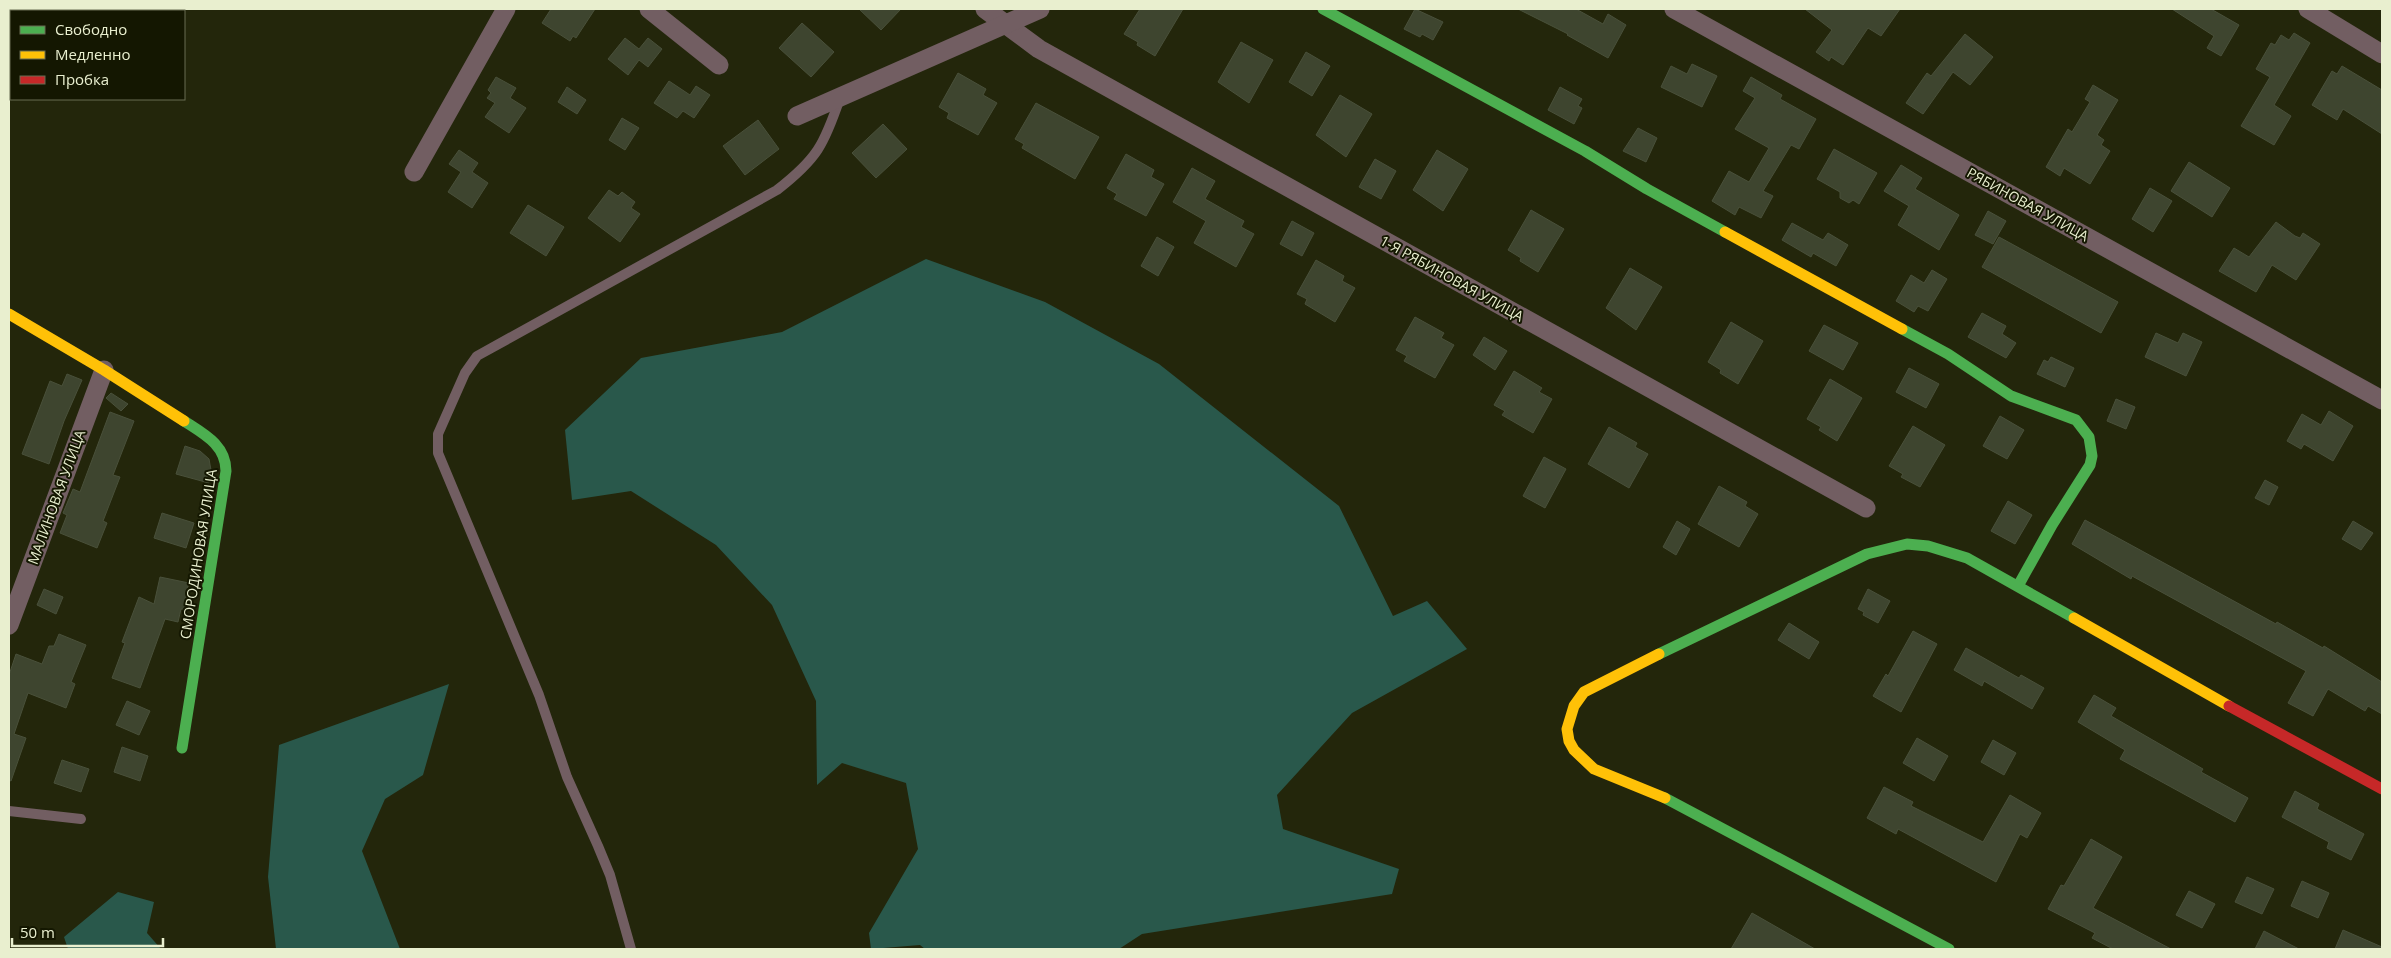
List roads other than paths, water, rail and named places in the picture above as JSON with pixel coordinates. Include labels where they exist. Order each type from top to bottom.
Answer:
[{"type":"street","points":[[414,172],[506,9]]},
{"type":"street","points":[[650,9],[719,65]]},
{"type":"street","name":"1-Я РЯБИНОВАЯ УЛИЦА","points":[[985,9],[1004,25],[1039,48],[1866,508]]},
{"type":"street","points":[[797,116],[1040,9]]},
{"type":"street","points":[[1323,9],[1585,151],[1646,189],[1948,354],[2011,396],[2076,420],[2089,437],[2092,456],[2090,465],[2052,525],[2018,586]]},
{"type":"street","name":"РЯБИНОВАЯ УЛИЦА","points":[[1674,9],[2382,400]]},
{"type":"street","points":[[2308,9],[2382,54]]},
{"type":"street","name":"СМОРОДИНОВАЯ УЛИЦА","points":[[9,314],[104,370],[219,445],[227,459],[225,489],[182,748]]},
{"type":"street","name":"МАЛИНОВАЯ УЛИЦА","points":[[9,625],[104,370]]},
{"type":"street","points":[[1949,949],[1688,809],[1642,787],[1594,769],[1582,760],[1569,741],[1569,718],[1574,706],[1584,692],[1602,681],[1886,547],[1906,542],[1925,544],[1967,558],[2257,722],[2382,789]]},
{"type":"lane","points":[[631,949],[601,853],[568,777],[539,695],[438,453],[438,434],[465,373],[477,356],[777,190],[808,165],[818,151],[840,97]]},
{"type":"lane","points":[[9,811],[81,819]]},
{"type":"water","points":[[926,259],[1045,302],[1159,364],[1339,506],[1393,616],[1427,601],[1467,649],[1352,713],[1277,795],[1283,829],[1399,869],[1392,894],[1142,934],[1119,949],[925,949],[920,945],[871,949],[869,933],[918,849],[906,783],[842,763],[817,785],[816,701],[772,605],[716,545],[631,491],[572,500],[565,430],[641,358],[782,332]]},
{"type":"water","points":[[449,684],[423,775],[385,799],[362,851],[400,949],[276,949],[268,877],[279,745]]},
{"type":"water","points":[[118,892],[154,902],[147,933],[161,949],[68,949],[64,937]]}]
